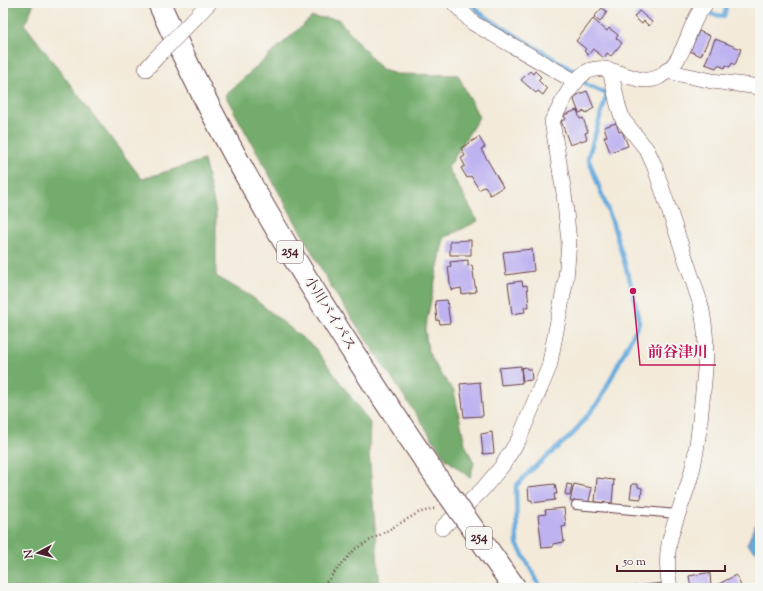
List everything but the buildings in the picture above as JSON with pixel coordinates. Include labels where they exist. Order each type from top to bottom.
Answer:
[{"type":"highway","name":"小川バイパス","points":[[160,3],[209,108],[255,192],[348,346],[444,488],[515,588]]},
{"type":"street","points":[[151,64],[209,3]]},
{"type":"street","points":[[454,3],[473,23],[576,82]]},
{"type":"street","points":[[442,528],[482,490],[502,466],[519,439],[549,367],[566,279],[569,242],[564,193],[552,121],[576,82],[583,74],[594,70],[610,70],[636,78],[649,80],[666,72],[676,63],[684,48],[696,18],[706,3]]},
{"type":"street","points":[[610,70],[623,120],[647,150],[654,166],[700,302],[705,323],[707,352],[697,447],[692,472],[677,514],[667,549],[667,569],[670,588]]},
{"type":"street","points":[[666,72],[760,87]]},
{"type":"lane","points":[[576,505],[677,514]]},
{"type":"path","points":[[320,588],[355,549],[418,513],[440,508],[457,514]]},
{"type":"green space","points":[[3,3],[34,3],[25,25],[142,179],[204,160],[216,212],[216,276],[252,297],[315,348],[370,423],[369,452],[380,588],[3,588]]},
{"type":"green space","points":[[312,17],[338,19],[381,69],[396,74],[458,75],[479,117],[448,168],[478,221],[444,238],[425,329],[428,351],[440,373],[454,391],[465,444],[474,463],[470,478],[446,459],[333,290],[225,95]]},
{"type":"water","points":[[760,517],[760,554],[747,545],[754,527]]},
{"type":"waterway","points":[[471,3],[481,14],[574,71],[587,85],[607,94],[588,158],[612,221],[633,291],[639,323],[600,400],[572,435],[529,472],[516,486],[517,544],[541,588]]},
{"type":"waterway","points":[[693,3],[708,14],[724,16],[727,3]]},
{"type":"waterway","points":[[754,3],[760,11]]},
{"type":"place","name":"前谷津川","points":[[633,291]]}]
